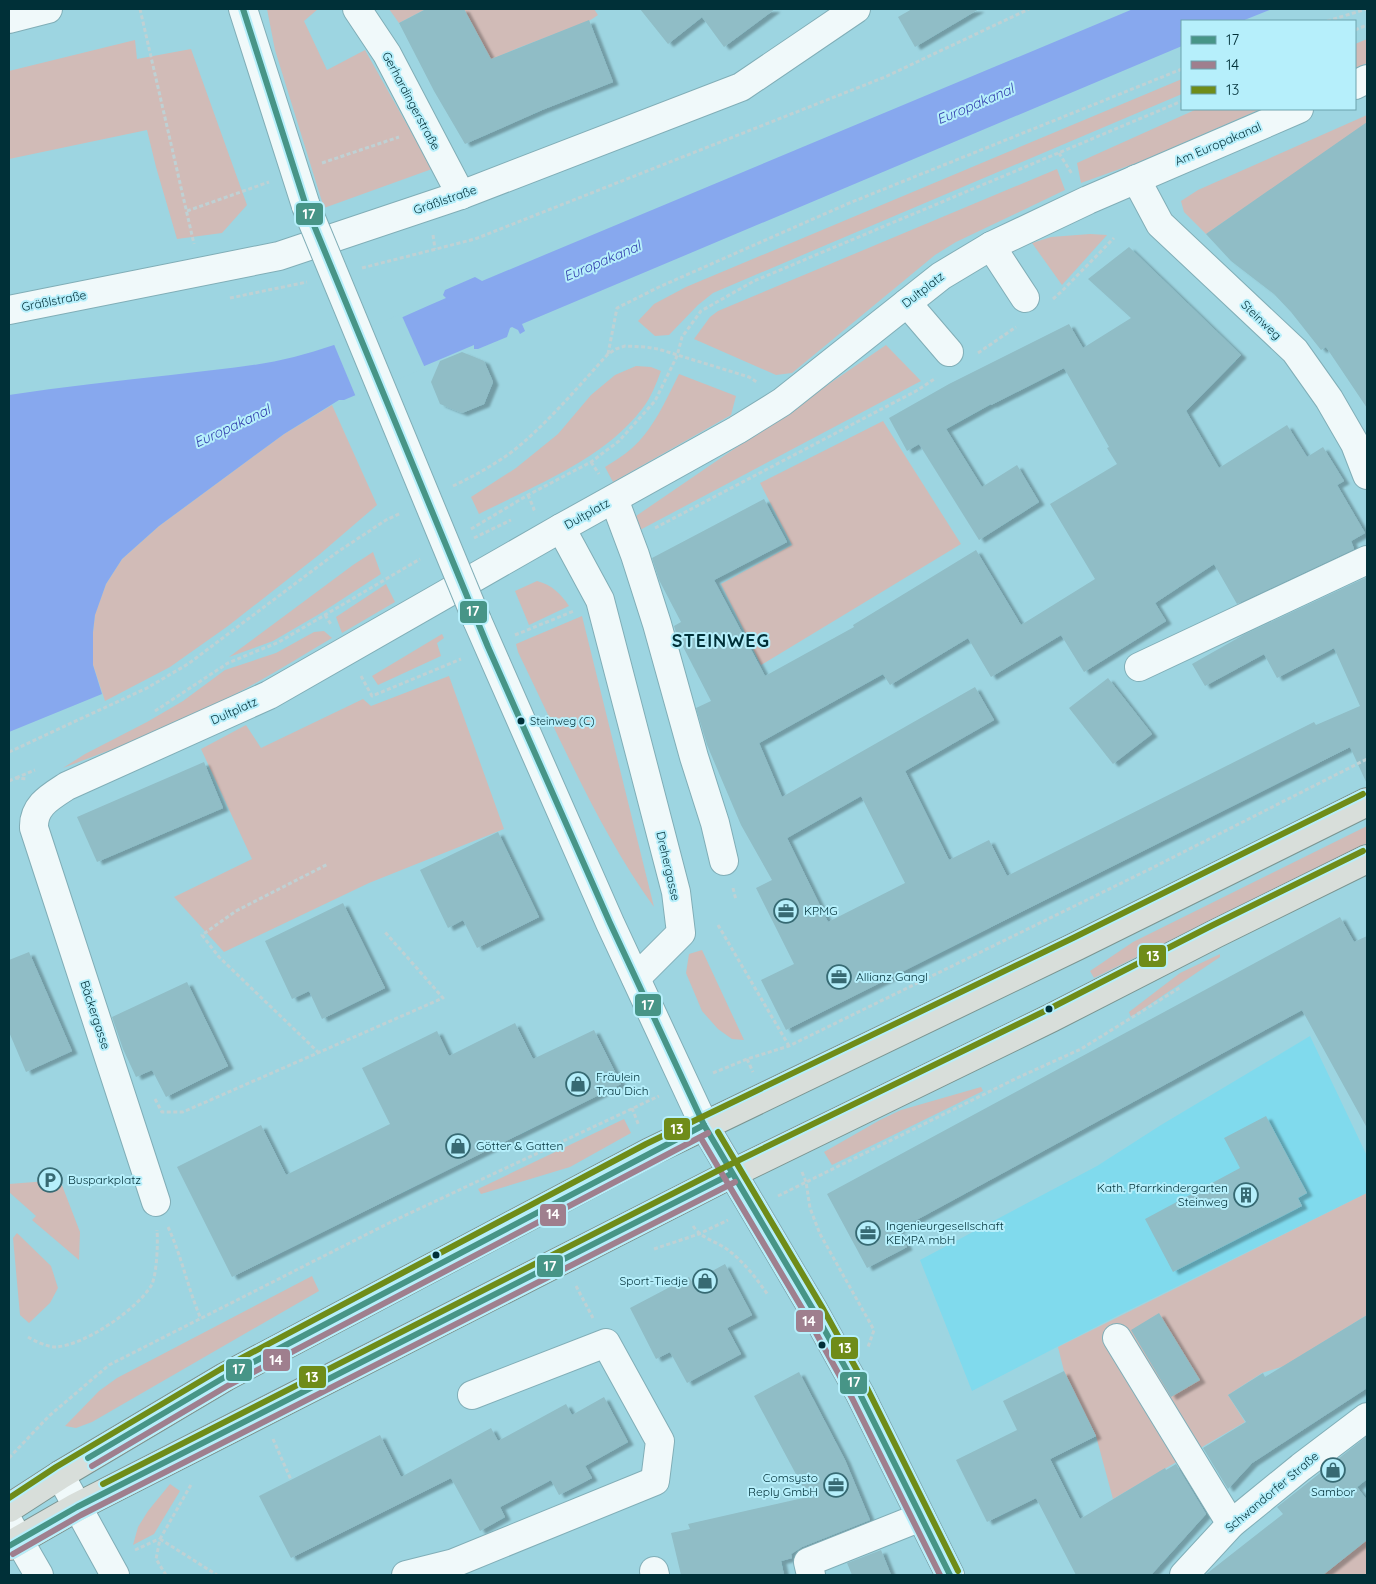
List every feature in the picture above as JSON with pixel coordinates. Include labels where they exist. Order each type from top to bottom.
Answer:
[{"type":"main road","points":[[9,1508],[60,1475],[225,1377],[650,1152],[1086,942],[1367,802]]},
{"type":"main road","points":[[12,1536],[77,1507],[731,1174],[1051,1018],[1214,934],[1367,859]]},
{"type":"street","points":[[9,19],[48,9]]},
{"type":"street","points":[[243,9],[306,206],[437,553],[477,620],[610,923],[704,1125],[731,1174],[814,1311],[855,1386],[950,1575]]},
{"type":"street","name":"Gerhardingerstraße","points":[[357,9],[386,54],[461,195]]},
{"type":"street","name":"Gräßlstraße","points":[[9,310],[279,256],[461,195],[741,87],[853,10]]},
{"type":"street","name":"Am Europakanal","points":[[1136,179],[1297,110]]},
{"type":"street","name":"Dultplatz","points":[[34,828],[34,818],[43,801],[67,786],[269,695],[737,430],[782,402],[941,276],[992,246],[1136,179]]},
{"type":"street","name":"Steinweg","points":[[1136,179],[1160,224],[1294,352],[1361,441],[1367,475]]},
{"type":"street","points":[[992,246],[1025,298]]},
{"type":"street","points":[[907,303],[949,352]]},
{"type":"street","points":[[614,499],[657,624],[715,823],[724,861]]},
{"type":"street","name":"Drehergasse","points":[[562,528],[600,600],[676,892],[681,932],[636,978]]},
{"type":"street","points":[[1139,667],[1367,560]]},
{"type":"street","name":"Bäckergasse","points":[[34,828],[156,1202]]},
{"type":"street","points":[[1116,1338],[1231,1524]]},
{"type":"street","points":[[406,1575],[454,1564],[655,1481],[660,1441],[606,1343],[472,1395]]},
{"type":"street","name":"Schwandorfer Straße","points":[[1194,1572],[1231,1524],[1301,1467],[1367,1417]]},
{"type":"street","points":[[60,1475],[115,1575]]},
{"type":"street","points":[[811,1575],[808,1562],[921,1518]]},
{"type":"street","points":[[12,1536],[39,1575]]},
{"type":"path","points":[[140,9],[200,272]]},
{"type":"path","points":[[475,239],[885,77],[1029,9]]},
{"type":"path","points":[[1330,20],[1367,9]]},
{"type":"path","points":[[608,354],[617,308],[659,287],[847,204],[1181,69]]},
{"type":"path","points":[[469,530],[528,495],[591,462],[619,441],[655,401],[677,356],[682,337],[701,311],[754,281],[1181,101]]},
{"type":"path","points":[[187,211],[425,128]]},
{"type":"path","points":[[432,230],[435,249]]},
{"type":"path","points":[[460,483],[491,466],[513,450],[549,418],[608,354],[625,346],[658,349],[749,377],[782,402]]},
{"type":"path","points":[[630,542],[916,391]]},
{"type":"path","points":[[525,513],[534,509],[528,495]]},
{"type":"path","points":[[150,714],[228,663],[279,642],[437,553],[517,517]]},
{"type":"path","points":[[9,752],[148,688],[188,664],[336,552],[386,520]]},
{"type":"path","points":[[406,682],[600,600]]},
{"type":"path","points":[[9,1458],[49,1416],[109,1365],[389,1223],[632,1108],[747,1058],[789,1046],[1148,870],[1367,759]]},
{"type":"path","points":[[16,778],[42,766]]},
{"type":"path","points":[[319,1054],[219,957],[202,935],[236,911],[328,864]]},
{"type":"path","points":[[718,925],[789,1046]]},
{"type":"path","points":[[154,1096],[162,1112],[183,1112],[443,998],[385,932]]},
{"type":"path","points":[[752,1208],[1017,1078],[1081,1049],[1184,985]]},
{"type":"path","points":[[806,1182],[810,1208],[820,1234],[874,1330],[855,1386]]},
{"type":"path","points":[[28,1337],[54,1347],[76,1343],[104,1328],[135,1304],[152,1285],[158,1248],[156,1202]]},
{"type":"path","points":[[177,1247],[195,1306],[201,1319]]},
{"type":"path","points":[[574,1281],[606,1343]]},
{"type":"path","points":[[272,1436],[291,1480]]},
{"type":"path","points":[[166,1575],[156,1559],[160,1539],[217,1575]]},
{"type":"shaded area","points":[[267,9],[318,9],[304,21],[327,70],[365,50],[432,169],[324,208],[275,50]]},
{"type":"shaded area","points":[[389,9],[426,9],[399,23]]},
{"type":"shaded area","points":[[464,9],[594,9],[598,15],[589,21],[491,60]]},
{"type":"shaded area","points":[[1367,39],[1367,63],[1356,68],[1356,44]]},
{"type":"shaded area","points":[[135,40],[137,59],[191,49],[247,205],[222,233],[177,239],[147,130],[9,159],[9,71]]},
{"type":"shaded area","points":[[1181,79],[1181,94],[713,293],[698,305],[669,335],[655,336],[638,321],[654,304],[686,287]]},
{"type":"shaded area","points":[[1195,110],[1259,110],[1139,162],[1081,183],[1077,163]]},
{"type":"shaded area","points":[[1367,115],[1367,124],[1206,234],[1184,212],[1181,201],[1198,190]]},
{"type":"shaded area","points":[[1057,169],[1065,190],[956,242],[935,255],[792,373],[776,375],[694,339],[710,317],[718,311]]},
{"type":"shaded area","points":[[1090,234],[1107,235],[1062,285],[1032,243],[1051,237]]},
{"type":"shaded area","points":[[886,345],[921,381],[640,530],[636,516]]},
{"type":"shaded area","points":[[636,366],[651,367],[661,371],[648,400],[626,427],[608,443],[567,470],[479,514],[471,497],[516,468],[558,434],[591,395],[615,375]]},
{"type":"shaded area","points":[[679,374],[736,396],[731,415],[613,482],[605,467],[628,452],[646,433]]},
{"type":"shaded area","points":[[332,405],[377,505],[320,554],[228,626],[170,667],[105,701],[93,665],[95,614],[106,584],[122,559],[159,526],[284,434]]},
{"type":"shaded area","points":[[883,421],[961,544],[761,665],[721,584],[792,545],[760,483]]},
{"type":"shaded area","points":[[373,552],[381,574],[321,613],[273,641],[229,657],[353,565]]},
{"type":"shaded area","points":[[537,581],[555,590],[569,606],[529,625],[515,591]]},
{"type":"shaded area","points":[[386,584],[395,602],[342,633],[336,617]]},
{"type":"shaded area","points":[[582,616],[654,907],[615,847],[598,815],[549,717],[516,644]]},
{"type":"shaded area","points":[[324,631],[332,638],[225,700],[157,732],[63,768],[183,701],[225,670],[276,653],[314,632]]},
{"type":"shaded area","points":[[442,634],[444,638],[437,643],[441,656],[378,685],[372,676]]},
{"type":"shaded area","points":[[449,676],[504,829],[369,883],[224,952],[174,897],[252,859],[201,749],[246,725],[261,748],[363,699],[371,706]]},
{"type":"shaded area","points":[[1367,826],[1367,843],[1094,978],[1090,971],[1133,942]]},
{"type":"shaded area","points":[[702,950],[744,1040],[732,1039],[718,1029],[702,1011],[686,973],[689,954]]},
{"type":"shaded area","points":[[1220,954],[1220,957],[1131,1017],[1129,1012],[1180,973]]},
{"type":"shaded area","points":[[1310,1036],[1367,1156],[1367,1193],[1117,1316],[972,1391],[920,1260],[1097,1166],[1161,1125]]},
{"type":"shaded area","points":[[981,1087],[983,1091],[832,1165],[824,1152],[901,1110]]},
{"type":"shaded area","points":[[624,1119],[631,1133],[570,1167],[481,1194],[478,1189]]},
{"type":"shaded area","points":[[60,1180],[80,1232],[79,1260],[32,1220],[36,1216],[9,1192],[9,1184]]},
{"type":"shaded area","points":[[1367,1193],[1367,1315],[1284,1366],[1262,1373],[1228,1395],[1245,1422],[1113,1499],[1096,1436],[1064,1371],[1058,1347]]},
{"type":"shaded area","points":[[17,1233],[51,1266],[58,1288],[50,1303],[29,1323],[20,1315],[13,1238]]},
{"type":"shaded area","points":[[312,1276],[319,1291],[92,1422],[76,1428],[65,1426],[99,1391],[117,1378]]},
{"type":"shaded area","points":[[170,1484],[180,1491],[154,1534],[133,1545],[138,1527],[148,1511]]},
{"type":"shaded area","points":[[1367,1540],[1367,1575],[1321,1575],[1328,1571]]},
{"type":"water","name":"Europakanal","points":[[1133,9],[1272,9],[1244,20],[1181,20],[1181,46],[522,324],[525,331],[520,334],[518,330],[512,327],[507,337],[478,349],[474,349],[474,345],[344,400],[339,400],[284,434],[159,526],[122,559],[106,584],[95,615],[93,665],[102,694],[9,732],[9,395],[248,366],[294,357],[314,352],[372,330],[446,298],[443,295],[445,290],[475,277],[482,281]]},
{"type":"pier","points":[[401,314],[425,368],[356,397],[333,342]]},
{"type":"building","points":[[426,9],[464,9],[491,59],[589,20],[613,82],[542,110],[465,144],[434,91],[399,23]]},
{"type":"building","points":[[640,9],[775,9],[724,47],[702,17],[668,44]]},
{"type":"building","points":[[912,9],[979,9],[915,47],[898,17]]},
{"type":"building","points":[[1367,122],[1367,408],[1326,347],[1321,350],[1274,294],[1231,261],[1206,234]]},
{"type":"building","points":[[1129,247],[1241,355],[1186,411],[1219,468],[1287,425],[1307,457],[1323,447],[1344,481],[1337,485],[1365,533],[1351,541],[1354,549],[1237,604],[1214,564],[1155,603],[1166,621],[1084,672],[1061,635],[991,677],[968,638],[890,685],[883,674],[759,743],[782,797],[975,687],[994,720],[905,771],[949,860],[989,840],[1007,876],[1314,722],[1316,725],[1360,706],[1334,648],[1277,678],[1264,654],[1205,686],[1192,664],[1245,634],[1367,577],[1367,784],[1350,747],[786,1030],[761,980],[794,964],[756,888],[772,880],[741,825],[707,745],[696,708],[711,701],[676,633],[674,626],[681,622],[659,580],[652,558],[764,499],[787,542],[714,580],[765,676],[854,627],[853,625],[976,550],[1021,625],[1095,579],[1050,504],[1117,464],[1064,368],[991,404],[946,429],[982,487],[1017,465],[1039,502],[979,540],[919,444],[907,451],[889,418],[949,384],[1069,324],[1083,348],[1131,318],[1088,279]],"holes":[[[861,796],[905,883],[828,922],[787,838]]]},
{"type":"building","points":[[462,352],[484,361],[493,382],[484,404],[462,413],[440,404],[431,382],[440,361]]},
{"type":"building","points":[[1108,678],[1152,734],[1113,764],[1069,708]]},
{"type":"building","points":[[204,762],[223,808],[97,862],[77,817]]},
{"type":"building","points":[[498,832],[539,917],[477,948],[463,920],[448,928],[420,870]]},
{"type":"building","points":[[343,903],[385,988],[322,1019],[309,991],[292,999],[265,941]]},
{"type":"building","points":[[1340,917],[1354,942],[1367,936],[1367,1128],[1302,1010],[898,1230],[907,1247],[867,1268],[827,1194]]},
{"type":"building","points":[[29,952],[72,1051],[26,1072],[9,1032],[9,960]]},
{"type":"building","points":[[187,982],[228,1066],[166,1097],[152,1070],[136,1077],[123,1049],[112,1017]]},
{"type":"building","points":[[515,1023],[533,1059],[594,1030],[621,1084],[232,1277],[177,1167],[261,1125],[286,1175],[390,1124],[362,1068],[437,1031],[449,1056]]},
{"type":"building","name":"Kath. Pfarrkindergarten Steinweg","points":[[1266,1116],[1307,1193],[1298,1198],[1302,1206],[1173,1272],[1145,1219],[1240,1168],[1224,1138]]},
{"type":"building","points":[[725,1264],[752,1315],[727,1328],[741,1354],[687,1383],[670,1352],[656,1359],[630,1308],[689,1277],[692,1282]]},
{"type":"building","points":[[1159,1313],[1200,1380],[1171,1397],[1131,1330]]},
{"type":"building","points":[[1367,1315],[1367,1388],[1252,1463],[1228,1489],[1203,1448],[1246,1422],[1228,1395],[1263,1373],[1265,1377]]},
{"type":"building","points":[[1064,1371],[1096,1436],[1050,1459],[1080,1519],[1165,1468],[1166,1470],[1176,1464],[1206,1514],[1151,1575],[1076,1575],[1036,1498],[987,1522],[956,1460],[1017,1430],[1003,1401]]},
{"type":"building","points":[[799,1372],[845,1460],[870,1520],[802,1547],[791,1554],[792,1558],[781,1561],[784,1575],[681,1575],[671,1533],[690,1529],[688,1524],[803,1498],[801,1493],[805,1491],[754,1396]]},
{"type":"building","points":[[604,1397],[628,1442],[585,1466],[592,1478],[559,1495],[551,1480],[500,1507],[505,1517],[480,1531],[451,1478],[291,1558],[259,1496],[380,1435],[401,1477],[491,1428],[498,1441],[566,1404],[572,1415]]},
{"type":"building","points":[[1367,1436],[1367,1479],[1357,1487],[1367,1500],[1367,1540],[1323,1575],[1205,1575],[1283,1514],[1277,1507]]},
{"type":"building","points":[[881,1550],[891,1575],[852,1575],[847,1563]]},
{"type":"transit line","name":"17","points":[[243,9],[306,206],[488,647],[610,923],[704,1125],[814,1311],[860,1394],[950,1575]]},
{"type":"transit line","name":"13","points":[[9,1498],[56,1467],[221,1369],[646,1144],[1073,938],[1363,794]]},
{"type":"transit line","name":"13","points":[[103,1484],[727,1166],[1047,1010],[1363,851]]},
{"type":"transit line","name":"17","points":[[88,1458],[225,1377],[704,1125]]},
{"type":"transit line","name":"13","points":[[718,1132],[822,1307],[868,1390],[958,1571]]},
{"type":"transit line","name":"14","points":[[92,1466],[229,1385],[708,1133]]},
{"type":"transit line","name":"14","points":[[702,1140],[806,1315],[852,1398],[940,1575]]},
{"type":"transit line","name":"17","points":[[9,1546],[77,1507],[731,1174]]},
{"type":"transit line","name":"14","points":[[13,1554],[81,1515],[735,1182]]},
{"type":"place","name":"Steinweg (C)","points":[[521,721]]},
{"type":"place","name":"KPMG","points":[[786,911]]},
{"type":"place","name":"Allianz Gangl","points":[[839,977]]},
{"type":"place","name":"Fräulein Trau Dich","points":[[578,1084]]},
{"type":"place","name":"Götter & Gatten","points":[[458,1146]]},
{"type":"place","name":"Busparkplatz","points":[[50,1180]]},
{"type":"place","name":"Kath. Pfarrkindergarten Steinweg","points":[[1246,1195]]},
{"type":"place","name":"Ingenieurgesellschaft KEMPA mbH","points":[[868,1233]]},
{"type":"place","name":"Sport-Tiedje","points":[[705,1281]]},
{"type":"place","name":"Sambor","points":[[1333,1470]]},
{"type":"place","name":"Comsysto Reply GmbH","points":[[836,1485]]},
{"type":"district","name":"STEINWEG","points":[[721,641]]}]
